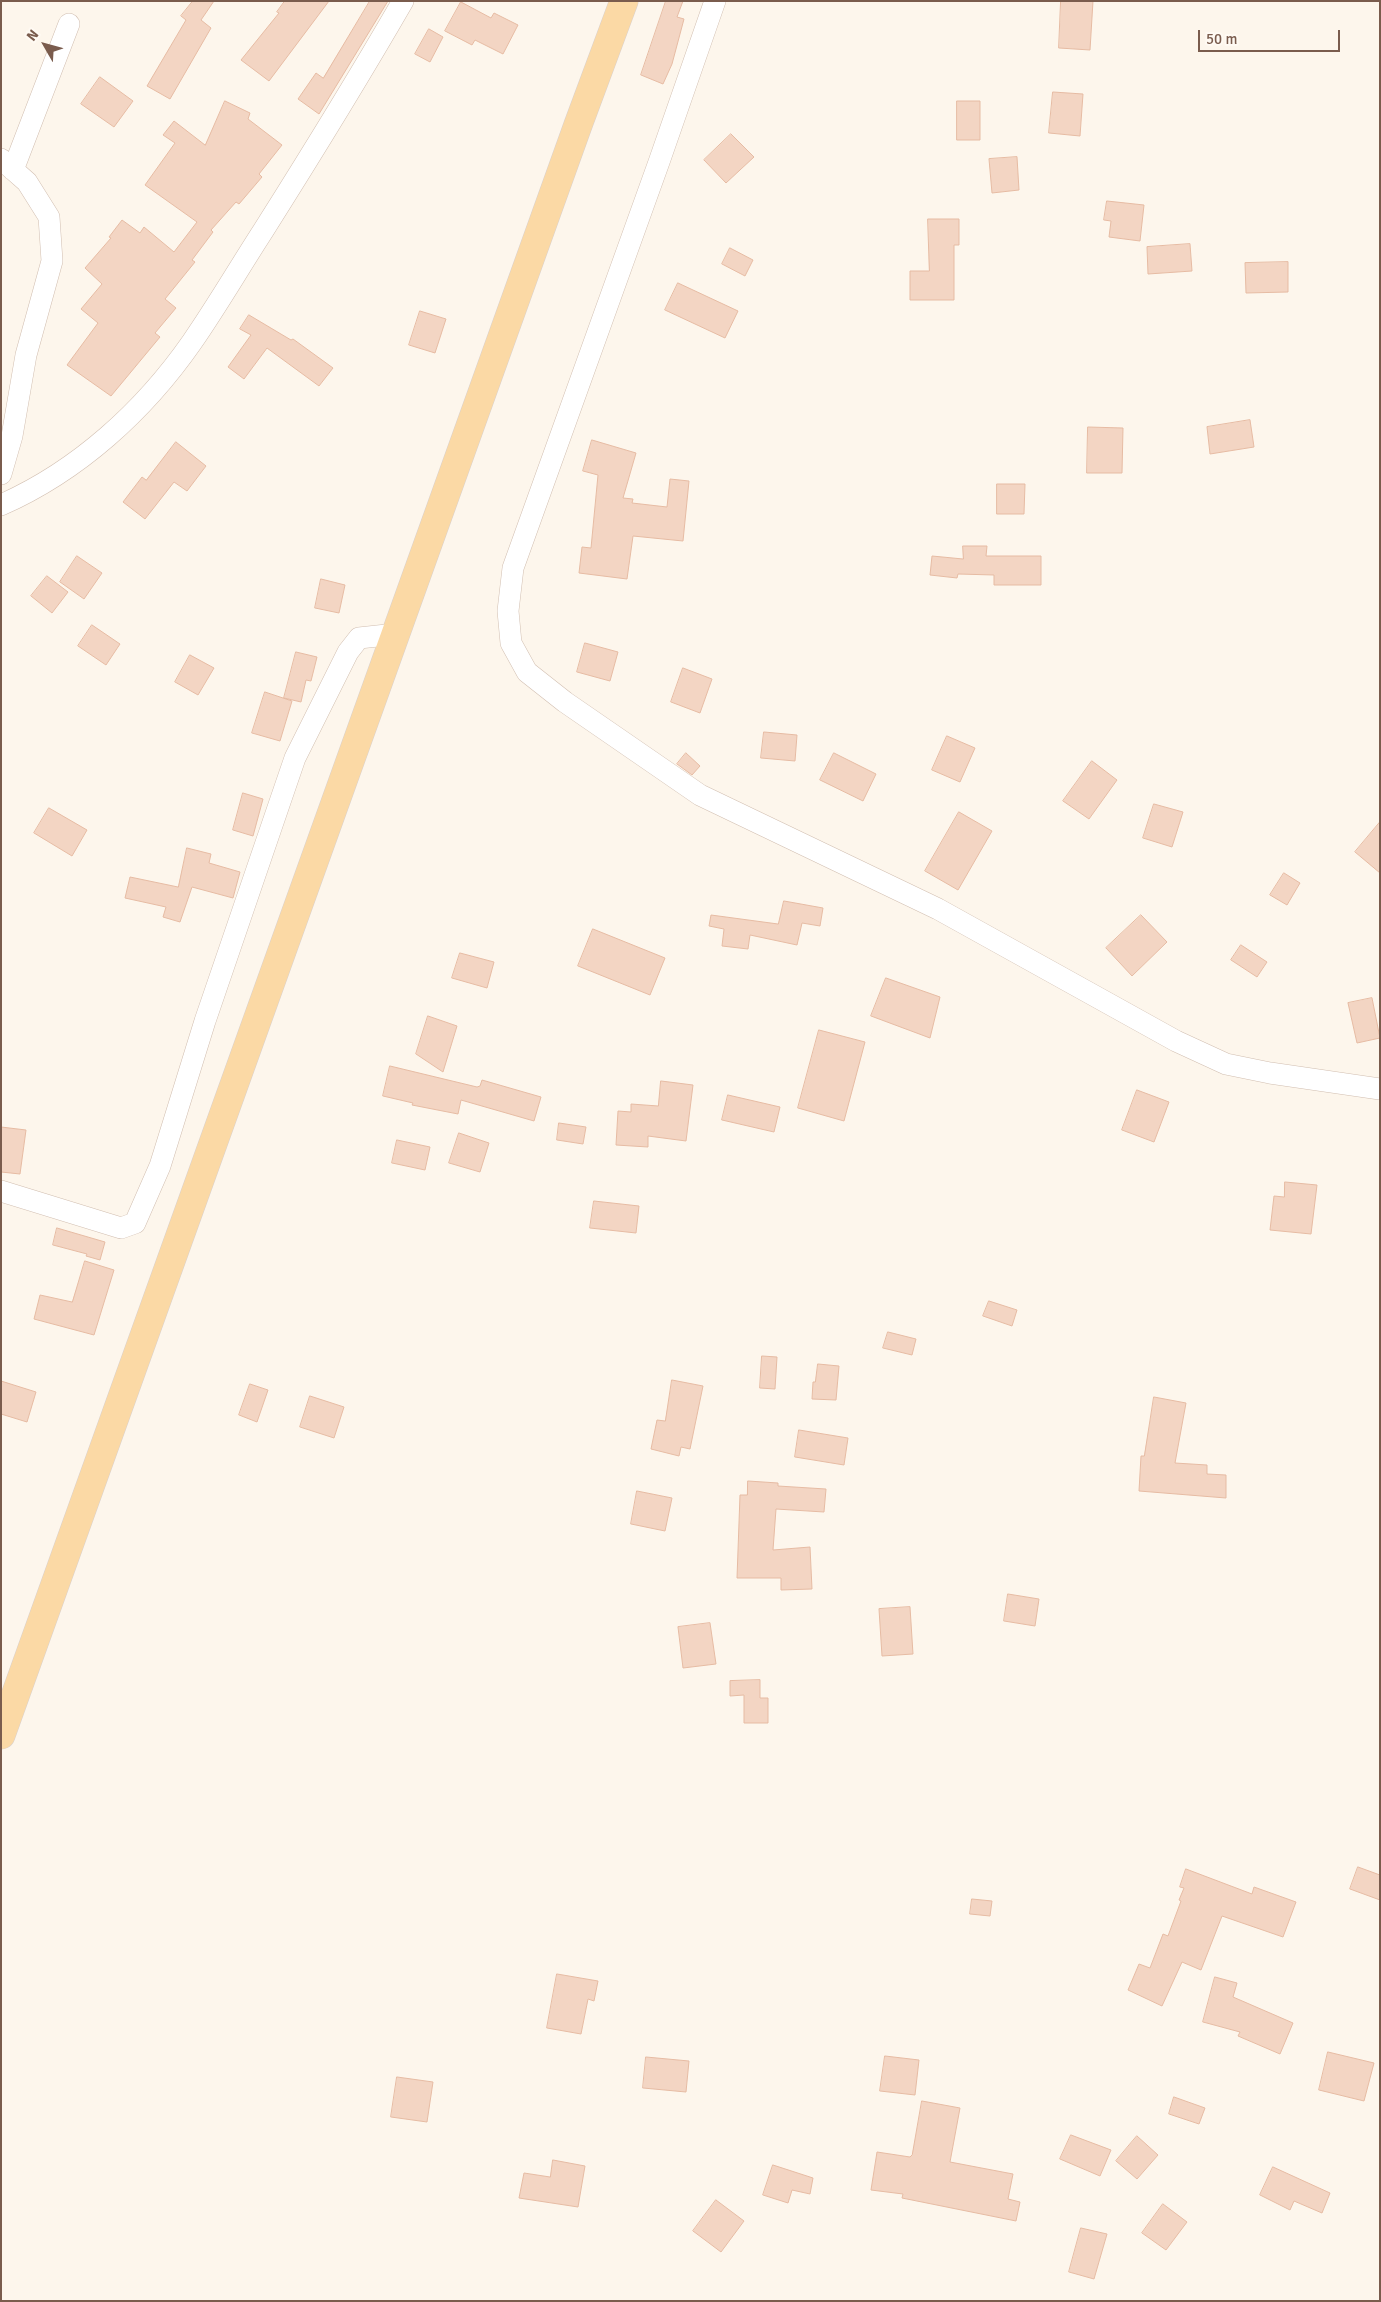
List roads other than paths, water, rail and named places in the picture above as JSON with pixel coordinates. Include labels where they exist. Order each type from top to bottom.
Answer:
[{"type":"main road","points":[[1,1735],[574,134],[624,1]]},
{"type":"street","points":[[70,24],[7,165],[27,182],[49,217],[52,261],[26,355],[12,436],[1,475],[7,502],[59,474],[118,427],[143,404],[191,343],[334,120],[403,1]]},
{"type":"street","points":[[715,1],[513,568],[508,611],[510,643],[527,672],[565,702],[700,794],[938,909],[1176,1041],[1226,1064],[1270,1073],[1380,1089]]},
{"type":"street","points":[[1,1191],[121,1228],[135,1223],[160,1166],[208,1012],[295,758],[348,652],[359,638],[396,634]]}]
